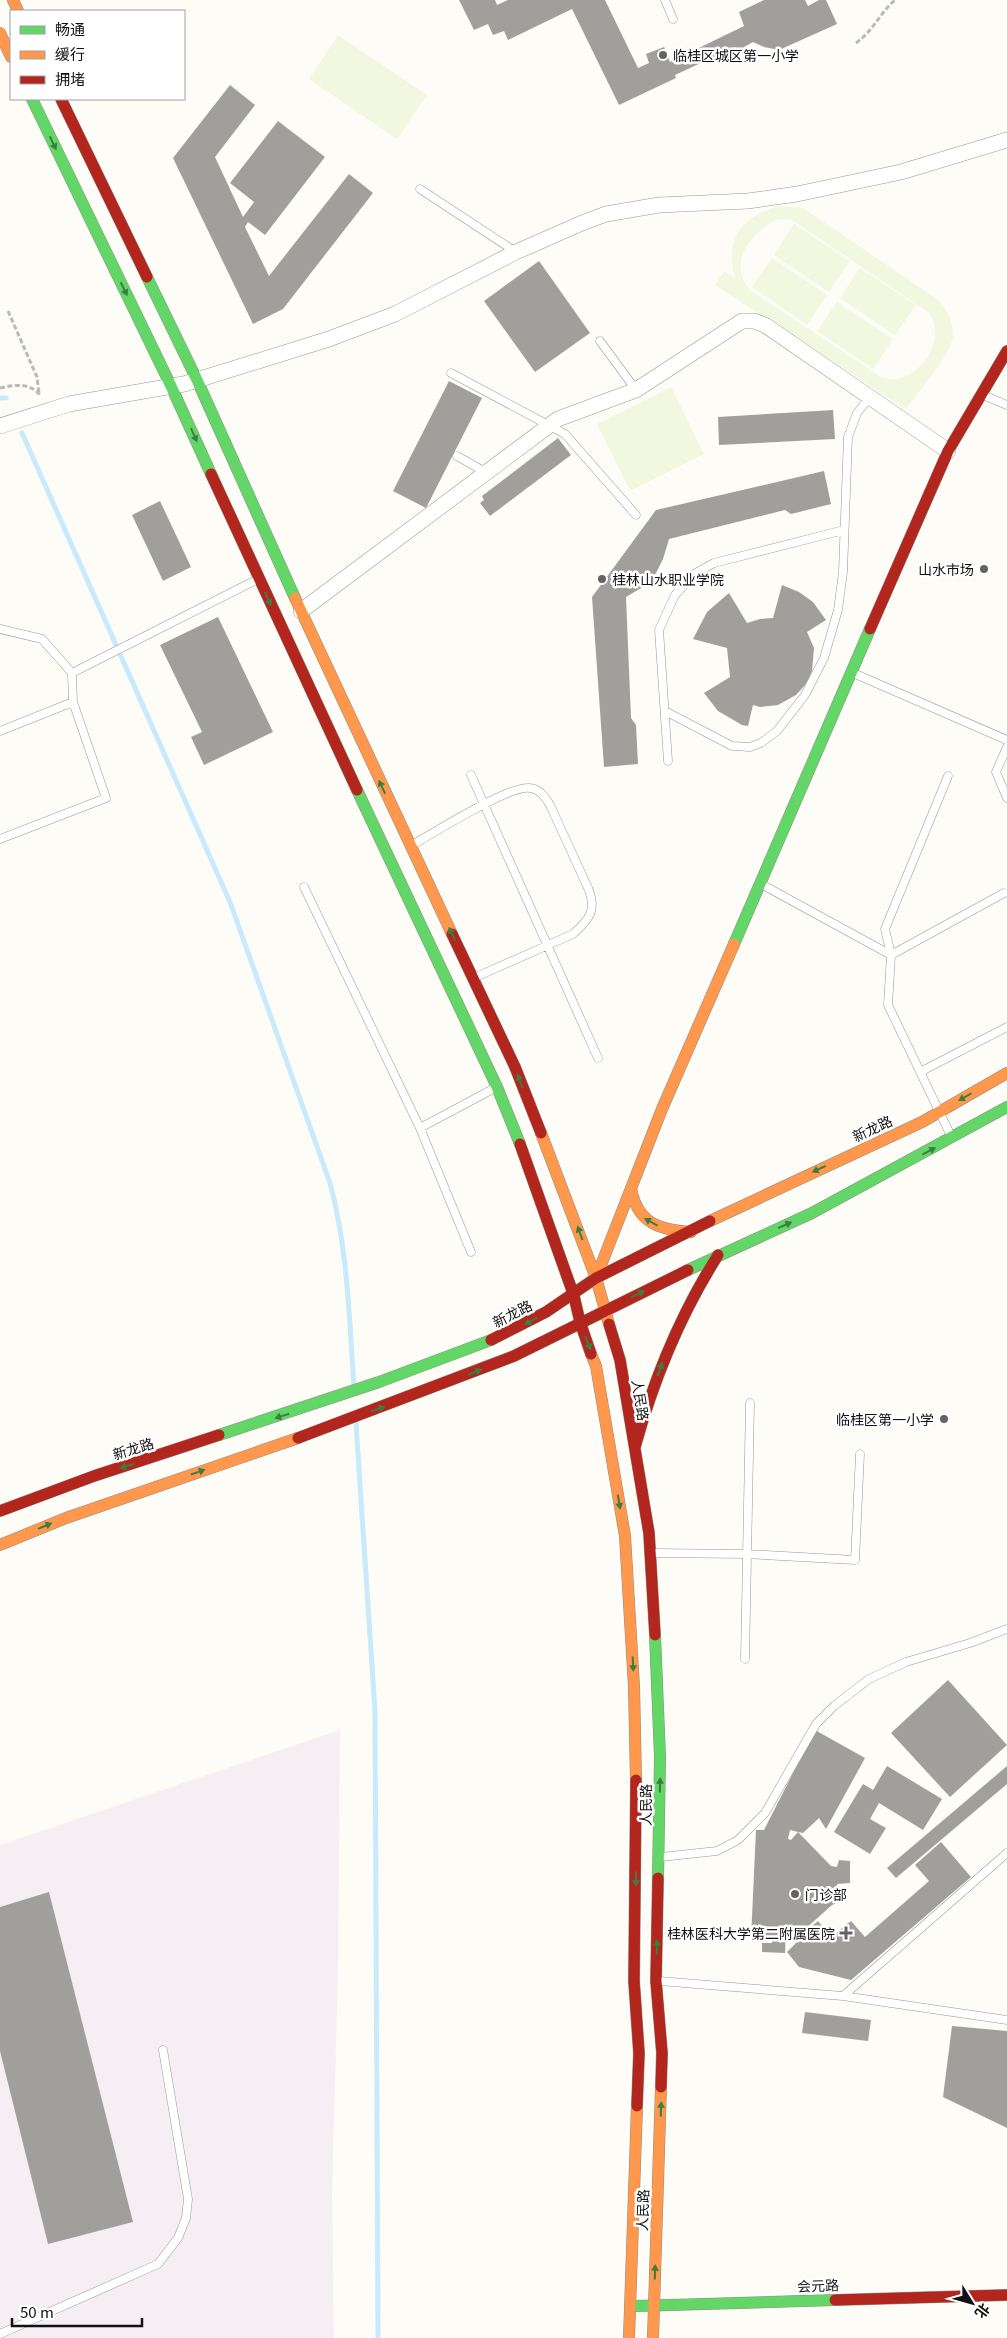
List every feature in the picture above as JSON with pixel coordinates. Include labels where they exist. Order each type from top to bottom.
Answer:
[{"type":"main road","points":[[0,34],[10,55]]},
{"type":"main road","name":"人民路","points":[[32,100],[172,386],[259,579],[497,1087],[529,1164],[596,1366],[638,1553],[658,1686],[648,1857],[645,1981],[638,2053],[629,2338]]},
{"type":"main road","name":"人民路","points":[[61,100],[197,380],[301,611],[515,1067],[596,1278],[604,1311],[620,1360],[648,1533],[638,1553],[634,1687],[648,1857],[645,1981],[662,2053],[653,2338]]},
{"type":"main road","points":[[596,1278],[662,1109],[853,674],[948,451],[1007,351]]},
{"type":"main road","name":"新龙路","points":[[0,1511],[75,1482],[328,1400],[420,1368],[518,1328],[574,1296],[596,1278],[757,1198],[922,1122],[1007,1073]]},
{"type":"main road","points":[[0,1545],[66,1518],[333,1426],[514,1356],[719,1255],[812,1213],[1007,1107]]},
{"type":"main road","points":[[631,1188],[632,1202],[645,1220],[671,1231],[691,1232]]},
{"type":"main road","points":[[634,1448],[643,1414],[667,1348],[705,1275],[719,1255]]},
{"type":"main road","name":"会元路","points":[[630,2306],[1007,2295]]},
{"type":"street","points":[[0,426],[9,425],[50,410],[89,400],[197,380],[370,325],[416,304],[516,252],[582,222],[619,211],[660,205],[748,200],[797,194],[929,166],[1007,140]]},
{"type":"street","points":[[301,611],[550,425],[566,415],[636,390],[730,327],[742,321],[754,321],[765,325],[948,451]]},
{"type":"lane","points":[[664,0],[673,19]]},
{"type":"lane","points":[[420,189],[516,252]]},
{"type":"lane","points":[[600,342],[636,390]]},
{"type":"lane","points":[[451,373],[565,434],[636,515]]},
{"type":"lane","points":[[982,395],[1007,405]]},
{"type":"lane","points":[[665,711],[732,746],[750,747],[761,742],[776,731],[805,695],[824,658],[838,610],[843,572],[848,436],[857,413],[870,397]]},
{"type":"lane","points":[[457,456],[487,472]]},
{"type":"lane","points":[[668,761],[659,630],[675,595],[694,574],[714,563],[844,530]]},
{"type":"lane","points":[[72,673],[259,579]]},
{"type":"lane","points":[[0,628],[42,639],[72,673],[73,702],[106,798],[0,839]]},
{"type":"lane","points":[[853,674],[1007,740]]},
{"type":"lane","points":[[0,731],[73,702]]},
{"type":"lane","points":[[1007,747],[996,772],[1007,798]]},
{"type":"lane","points":[[471,775],[598,1058]]},
{"type":"lane","points":[[948,776],[884,929],[891,955],[888,1005],[952,1138]]},
{"type":"lane","points":[[410,846],[508,791],[530,788],[544,795],[588,888],[593,906],[584,924],[573,934],[473,978]]},
{"type":"lane","points":[[760,884],[891,955]]},
{"type":"lane","points":[[304,887],[420,1128],[471,1252]]},
{"type":"lane","points":[[891,955],[1004,893]]},
{"type":"lane","points":[[920,1072],[1007,1027]]},
{"type":"lane","points":[[420,1128],[497,1087]]},
{"type":"lane","points":[[745,1659],[750,1403]]},
{"type":"lane","points":[[638,1553],[746,1554],[855,1560],[860,1454]]},
{"type":"lane","points":[[648,1857],[717,1851],[738,1840],[765,1812],[816,1724],[834,1706],[869,1679],[906,1662],[970,1643],[1007,1629]]},
{"type":"lane","points":[[843,1996],[1007,1853]]},
{"type":"lane","points":[[645,1981],[843,1996],[1007,2020]]},
{"type":"lane","points":[[0,2334],[158,2264],[178,2238],[186,2218],[188,2199],[163,2050]]},
{"type":"path","points":[[856,43],[874,27],[889,5],[895,0]]},
{"type":"path","points":[[8,311],[37,377],[39,394]]},
{"type":"path","points":[[0,388],[20,384],[32,388],[39,394],[50,410]]},
{"type":"shaded area","points":[[340,1730],[338,1969],[332,2195],[334,2338],[0,2338],[0,1845]]},
{"type":"green space","points":[[338,35],[427,95],[397,139],[309,79]]},
{"type":"green space","points":[[779,206],[803,208],[937,299],[944,308],[952,324],[952,341],[938,366],[906,409],[715,285],[724,271],[735,278],[732,264],[734,241],[746,223],[766,210]],"holes":[[[778,219],[792,220],[929,313],[934,324],[935,337],[932,349],[916,370],[906,376],[894,379],[881,377],[750,290],[743,280],[741,269],[741,259],[745,249],[759,231],[768,224]]]},
{"type":"green space","points":[[794,224],[850,261],[829,292],[774,255]]},
{"type":"green space","points":[[772,258],[827,295],[807,325],[752,287]]},
{"type":"green space","points":[[860,268],[916,305],[895,335],[840,298]]},
{"type":"green space","points":[[837,302],[893,339],[873,369],[817,331]]},
{"type":"green space","points":[[671,387],[704,454],[630,491],[597,424]]},
{"type":"building","points":[[459,0],[495,0],[497,5],[508,0],[605,0],[638,68],[649,63],[646,54],[664,47],[670,62],[744,26],[739,12],[764,0],[805,0],[808,6],[819,0],[826,0],[837,24],[779,50],[764,47],[753,42],[737,51],[735,47],[675,75],[676,78],[619,105],[572,9],[508,40],[504,31],[493,35],[488,24],[474,30]]},
{"type":"building","points":[[230,85],[255,105],[215,157],[243,217],[254,202],[230,183],[278,121],[325,157],[265,235],[248,222],[245,227],[269,276],[349,174],[373,193],[283,309],[253,324],[173,158]]},
{"type":"building","points":[[539,261],[590,333],[535,372],[484,301]]},
{"type":"building","points":[[449,381],[482,398],[426,508],[393,491]]},
{"type":"building","points":[[833,410],[835,439],[719,445],[718,417]]},
{"type":"building","points":[[558,438],[571,455],[490,516],[480,503],[484,500],[482,496]]},
{"type":"building","points":[[824,471],[831,504],[791,514],[785,510],[669,539],[663,559],[654,577],[646,585],[626,597],[631,718],[636,725],[638,764],[604,767],[592,597],[656,510]]},
{"type":"building","points":[[160,501],[191,567],[163,581],[132,515]]},
{"type":"building","points":[[782,585],[799,592],[813,602],[826,620],[807,632],[814,648],[812,671],[806,684],[796,695],[778,705],[760,707],[753,705],[748,726],[742,725],[718,711],[704,693],[730,677],[727,648],[693,639],[707,612],[729,593],[747,623],[773,618]]},
{"type":"building","points":[[218,617],[273,732],[204,765],[191,737],[202,732],[160,645]]},
{"type":"building","points":[[948,1680],[1007,1745],[950,1797],[891,1733]]},
{"type":"building","points":[[815,1730],[865,1758],[826,1829],[819,1818],[803,1833],[798,1832],[831,1866],[837,1867],[839,1860],[850,1861],[850,1883],[837,1884],[837,1903],[832,1905],[795,1938],[786,1930],[785,1953],[762,1952],[762,1943],[772,1943],[772,1940],[751,1939],[756,1830],[764,1830]],"holes":[[[790,1830],[798,1832],[791,1840],[788,1839]]]},
{"type":"building","points":[[887,1766],[942,1799],[923,1830],[879,1803],[870,1819],[886,1828],[870,1854],[834,1832],[863,1784],[873,1790]]},
{"type":"building","points":[[1007,1766],[1007,1784],[896,1878],[887,1868]]},
{"type":"building","points":[[941,1842],[971,1877],[851,1980],[799,1967],[787,1952],[796,1943],[795,1940],[818,1921],[831,1937],[851,1921],[865,1937],[929,1881],[915,1865]]},
{"type":"building","points":[[49,1892],[133,2222],[48,2244],[0,2051],[0,1907]]},
{"type":"building","points":[[805,2012],[871,2020],[868,2041],[802,2033]]},
{"type":"building","points":[[952,2026],[1007,2031],[1007,2128],[943,2097]]},
{"type":"waterway","points":[[0,398],[6,398]]},
{"type":"waterway","points":[[22,433],[230,902],[330,1183],[341,1233],[354,1386]]},
{"type":"waterway","points":[[356,1424],[375,1711],[378,2338]]},
{"type":"traffic: fast","points":[[32,100],[171,386],[211,474]]},
{"type":"traffic: fast","points":[[147,277],[197,380],[295,598]]},
{"type":"traffic: fast","points":[[734,944],[870,629]]},
{"type":"traffic: fast","points":[[357,790],[497,1087],[520,1144]]},
{"type":"traffic: fast","points":[[688,1270],[812,1213],[1007,1107]]},
{"type":"traffic: fast","points":[[219,1435],[379,1382],[491,1340]]},
{"type":"traffic: fast","points":[[655,1635],[660,1757],[658,1878]]},
{"type":"traffic: fast","points":[[636,2306],[835,2300]]},
{"type":"traffic: slow","points":[[13,0],[18,10]]},
{"type":"traffic: slow","points":[[0,33],[10,55]]},
{"type":"traffic: slow","points":[[295,598],[452,934]]},
{"type":"traffic: slow","points":[[596,1278],[662,1109],[734,944]]},
{"type":"traffic: slow","points":[[710,1221],[922,1122],[1007,1073]]},
{"type":"traffic: slow","points":[[541,1133],[596,1278],[609,1324]]},
{"type":"traffic: slow","points":[[631,1188],[638,1209],[644,1217],[669,1229],[691,1232]]},
{"type":"traffic: slow","points":[[591,1354],[596,1366],[625,1536],[634,1687],[636,1780]]},
{"type":"traffic: slow","points":[[0,1545],[66,1518],[298,1438]]},
{"type":"traffic: slow","points":[[653,2338],[661,2087]]},
{"type":"traffic: slow","points":[[629,2338],[637,2106]]},
{"type":"traffic: jam","points":[[61,100],[147,277]]},
{"type":"traffic: jam","points":[[870,629],[948,451],[1007,351]]},
{"type":"traffic: jam","points":[[211,474],[357,790]]},
{"type":"traffic: jam","points":[[452,934],[515,1067],[541,1133]]},
{"type":"traffic: jam","points":[[520,1144],[574,1296],[580,1322],[591,1354]]},
{"type":"traffic: jam","points":[[491,1340],[546,1312],[596,1278],[710,1221]]},
{"type":"traffic: jam","points":[[635,1447],[642,1421],[669,1348],[704,1278],[718,1255]]},
{"type":"traffic: jam","points":[[298,1438],[514,1356],[688,1270]]},
{"type":"traffic: jam","points":[[609,1324],[620,1360],[649,1533],[655,1635]]},
{"type":"traffic: jam","points":[[0,1511],[94,1476],[219,1435]]},
{"type":"traffic: jam","points":[[636,1780],[634,1981],[639,2053],[637,2106]]},
{"type":"traffic: jam","points":[[658,1878],[656,1981],[662,2053],[661,2087]]},
{"type":"traffic: jam","points":[[835,2300],[1007,2295]]},
{"type":"place","name":"临桂区城区第一小学","points":[[663,55]]},
{"type":"place","name":"山水市场","points":[[984,569]]},
{"type":"place","name":"桂林山水职业学院","points":[[602,579]]},
{"type":"place","name":"临桂区第一小学","points":[[944,1419]]},
{"type":"place","name":"门诊部","points":[[795,1894]]},
{"type":"place","name":"桂林医科大学第二附属医院","points":[[846,1933]]}]
